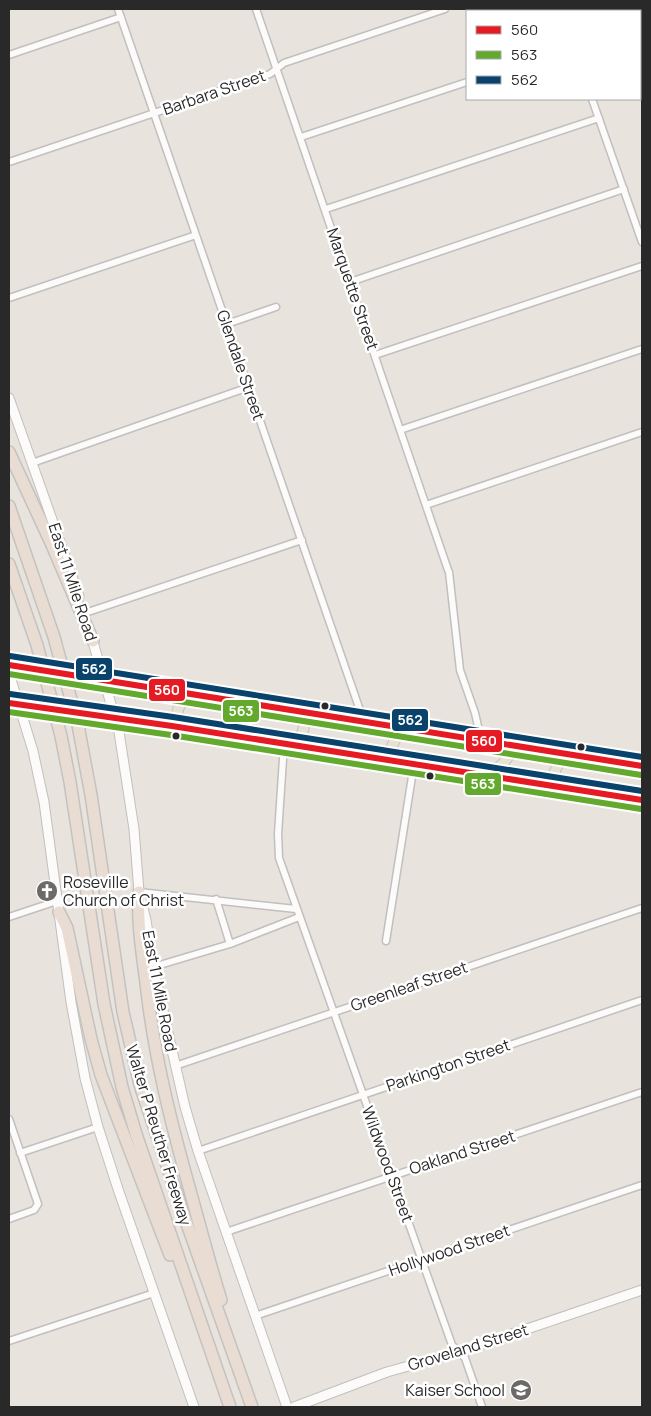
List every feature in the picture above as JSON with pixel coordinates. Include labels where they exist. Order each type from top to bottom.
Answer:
[{"type":"highway","points":[[9,452],[52,545],[93,641]]},
{"type":"highway","name":"Walter P Reuther Freeway","points":[[9,506],[54,637],[78,725],[123,1012],[140,1085],[251,1405]]},
{"type":"highway","name":"Walter P Reuther Freeway","points":[[9,564],[37,645],[62,736],[104,1004],[122,1087],[136,1134],[230,1407]]},
{"type":"highway","points":[[140,892],[138,913],[141,941],[149,1009],[161,1080],[217,1289],[247,1375],[251,1405]]},
{"type":"highway","points":[[58,907],[67,928],[101,1075],[166,1245],[195,1303]]},
{"type":"main road","name":"East 11 Mile Road","points":[[9,398],[85,613],[116,718],[134,829],[140,892],[153,967],[185,1108],[198,1151],[287,1407]]},
{"type":"main road","points":[[9,665],[642,766]]},
{"type":"main road","points":[[9,673],[14,703],[33,751],[44,802],[76,1030],[85,1078],[98,1127],[194,1407]]},
{"type":"main road","points":[[182,728],[177,719],[178,708],[184,699],[191,694]]},
{"type":"main road","points":[[14,703],[642,800]]},
{"type":"main road","points":[[288,745],[302,735],[304,729],[301,712]]},
{"type":"main road","points":[[393,761],[391,746],[406,728]]},
{"type":"main road","points":[[485,776],[504,764],[511,753],[512,745]]},
{"type":"main road","points":[[554,786],[554,770],[567,754]]},
{"type":"main road","name":"Groveland Street","points":[[294,1407],[387,1372],[459,1352],[642,1290]]},
{"type":"street","name":"Glendale Street","points":[[118,9],[364,722]]},
{"type":"street","name":"Marquette Street","points":[[256,9],[326,209],[448,571],[460,670],[475,713],[481,740]]},
{"type":"street","name":"Barbara Street","points":[[9,162],[270,74],[284,63],[445,9]]},
{"type":"street","points":[[9,55],[121,17]]},
{"type":"street","points":[[301,137],[466,82]]},
{"type":"street","points":[[592,100],[642,242]]},
{"type":"street","points":[[326,209],[599,118]]},
{"type":"street","points":[[350,282],[624,189]]},
{"type":"street","points":[[9,298],[196,235]]},
{"type":"street","points":[[375,355],[642,266]]},
{"type":"street","points":[[227,324],[276,307]]},
{"type":"street","points":[[400,430],[642,349]]},
{"type":"street","points":[[32,463],[249,387]]},
{"type":"street","points":[[426,505],[642,432]]},
{"type":"street","points":[[85,613],[302,540]]},
{"type":"street","points":[[140,892],[296,909],[279,858],[278,845],[288,745]]},
{"type":"street","points":[[386,941],[414,764]]},
{"type":"street","points":[[216,899],[230,944]]},
{"type":"street","points":[[9,917],[58,907]]},
{"type":"street","name":"Greenleaf Street","points":[[175,1066],[642,908]]},
{"type":"street","name":"Wildwood Street","points":[[296,909],[452,1346],[465,1358],[482,1407]]},
{"type":"street","points":[[153,967],[230,944],[299,917]]},
{"type":"street","name":"Parkington Street","points":[[198,1151],[642,1000]]},
{"type":"street","name":"Oakland Street","points":[[226,1232],[642,1092]]},
{"type":"street","points":[[9,1119],[37,1200],[37,1208],[9,1219]]},
{"type":"street","points":[[20,1153],[98,1127]]},
{"type":"street","name":"Hollywood Street","points":[[256,1316],[642,1185]]},
{"type":"street","points":[[9,1342],[154,1293]]},
{"type":"transit line","name":"562","points":[[10,656],[642,757]]},
{"type":"transit line","name":"560","points":[[9,665],[642,766]]},
{"type":"transit line","name":"563","points":[[9,674],[641,775]]},
{"type":"transit line","name":"562","points":[[10,694],[173,717],[642,791]]},
{"type":"transit line","name":"560","points":[[9,703],[172,726],[642,800]]},
{"type":"transit line","name":"563","points":[[9,712],[171,735],[641,809]]},
{"type":"place","name":"Roseville Church of Christ","points":[[47,891]]},
{"type":"place","name":"Kaiser School","points":[[521,1390]]}]
